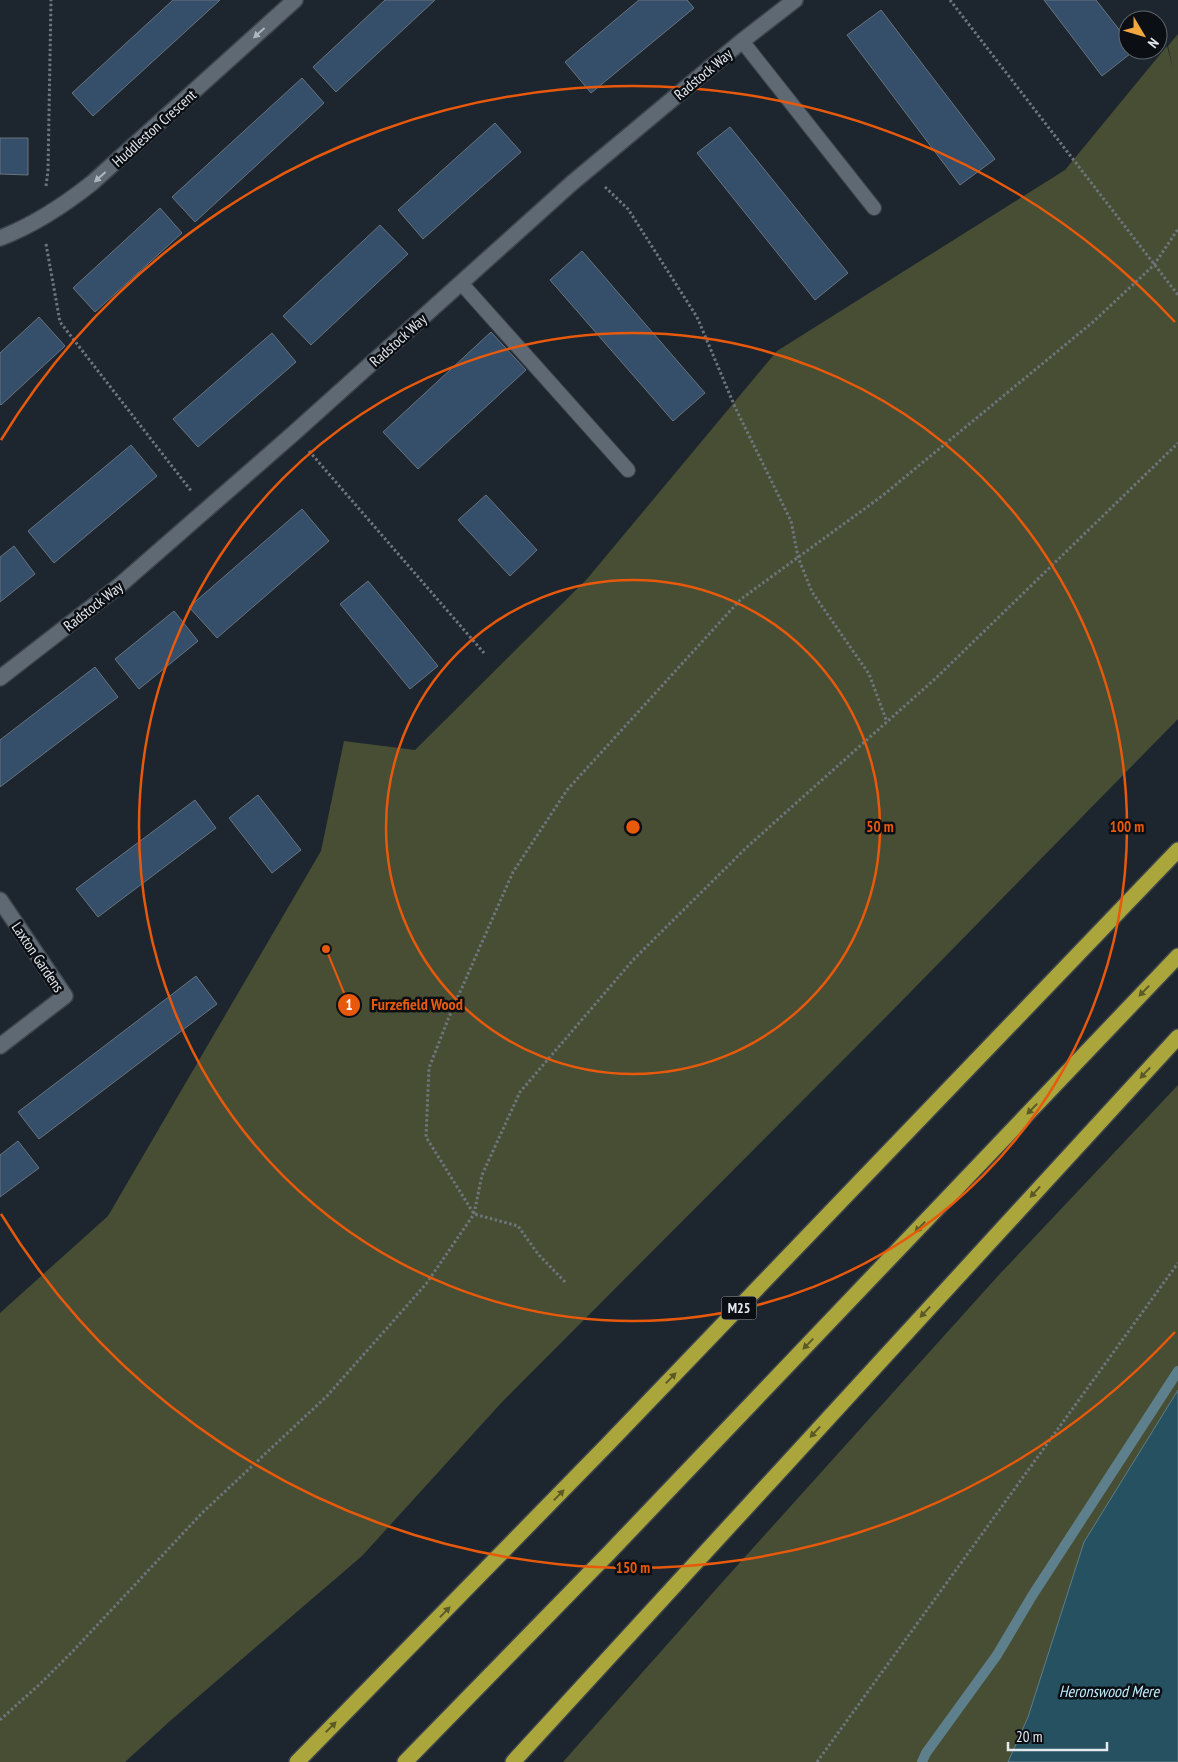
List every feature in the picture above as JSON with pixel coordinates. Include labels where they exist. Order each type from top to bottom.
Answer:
[{"type":"highway","name":"M25","points":[[297,1762],[578,1474],[1178,850]]},
{"type":"highway","points":[[405,1762],[608,1554],[1178,956]]},
{"type":"highway","points":[[512,1762],[1178,1037]]},
{"type":"street","name":"Huddleston Crescent","points":[[0,238],[20,231],[42,219],[92,184],[295,0]]},
{"type":"street","name":"Radstock Way","points":[[0,678],[120,585],[589,170],[794,0]]},
{"type":"street","name":"Laxton Gardens","points":[[0,900],[65,996],[0,1046]]},
{"type":"lane","points":[[742,42],[874,208]]},
{"type":"lane","points":[[461,283],[628,470]]},
{"type":"path","points":[[51,0],[48,171],[42,219],[60,322],[207,509]]},
{"type":"path","points":[[950,0],[1178,295]]},
{"type":"path","points":[[589,170],[628,210],[697,317],[735,407],[791,521],[798,557],[812,592],[869,674],[887,722]]},
{"type":"path","points":[[565,1282],[538,1254],[518,1226],[474,1214],[426,1137],[429,1068],[449,1017],[514,872],[567,790],[741,600],[882,496],[1093,322],[1154,265],[1178,229]]},
{"type":"path","points":[[294,433],[484,652]]},
{"type":"path","points":[[0,1720],[73,1651],[202,1513],[327,1396],[426,1284],[474,1214],[482,1175],[520,1092],[633,960],[747,847],[936,678],[1178,443]]},
{"type":"path","points":[[817,1762],[1178,1263]]},
{"type":"green space","points":[[1178,34],[1178,719],[887,1016],[502,1402],[362,1556],[125,1762],[0,1762],[0,1313],[108,1216],[321,851],[344,741],[415,750],[587,579],[777,351],[1065,170],[1155,60],[1168,60],[1168,50],[1173,69],[1168,46]]},
{"type":"green space","points":[[1178,1085],[1178,1390],[1084,1542],[1028,1717],[1008,1762],[563,1762],[997,1277]]},
{"type":"water","name":"Heronswood Mere","points":[[1178,1390],[1178,1762],[1008,1762],[1028,1717],[1084,1542]]},
{"type":"building","points":[[173,0],[220,0],[93,116],[72,93]]},
{"type":"building","points":[[385,0],[435,0],[336,92],[313,67]]},
{"type":"building","points":[[639,0],[687,0],[694,8],[591,93],[565,62]]},
{"type":"building","points":[[1044,0],[1096,0],[1118,28],[1118,60],[1122,60],[1102,76]]},
{"type":"building","points":[[881,10],[995,159],[960,185],[847,35]]},
{"type":"building","points":[[302,78],[324,103],[195,222],[172,197]]},
{"type":"building","points":[[495,123],[521,152],[423,239],[398,210]]},
{"type":"building","points":[[730,127],[848,273],[815,300],[697,153]]},
{"type":"building","points":[[0,138],[28,138],[28,175],[0,174]]},
{"type":"building","points":[[160,208],[182,233],[95,312],[73,288]]},
{"type":"building","points":[[380,225],[408,254],[311,345],[283,316]]},
{"type":"building","points":[[582,251],[705,393],[673,421],[550,280]]},
{"type":"building","points":[[39,317],[65,346],[1,405],[0,353]]},
{"type":"building","points":[[491,332],[526,370],[418,469],[383,432]]},
{"type":"building","points":[[272,333],[296,362],[198,447],[173,419]]},
{"type":"building","points":[[131,445],[157,476],[54,563],[28,531]]},
{"type":"building","points":[[486,495],[537,550],[510,576],[458,520]]},
{"type":"building","points":[[302,509],[329,541],[217,638],[189,607]]},
{"type":"building","points":[[14,546],[35,574],[0,602],[0,557]]},
{"type":"building","points":[[368,581],[438,666],[410,689],[340,604]]},
{"type":"building","points":[[174,611],[198,641],[139,689],[115,659]]},
{"type":"building","points":[[95,667],[118,697],[0,787],[0,740]]},
{"type":"building","points":[[258,795],[301,850],[272,873],[229,818]]},
{"type":"building","points":[[195,800],[216,828],[98,917],[76,889]]},
{"type":"building","points":[[196,976],[217,1004],[39,1139],[18,1112]]},
{"type":"building","points":[[18,1141],[39,1168],[0,1197],[0,1155]]},
{"type":"waterway","points":[[922,1762],[926,1753],[997,1655],[1032,1596],[1178,1371]]},
{"type":"place","name":"Furzefield Wood","points":[[326,949]]}]
